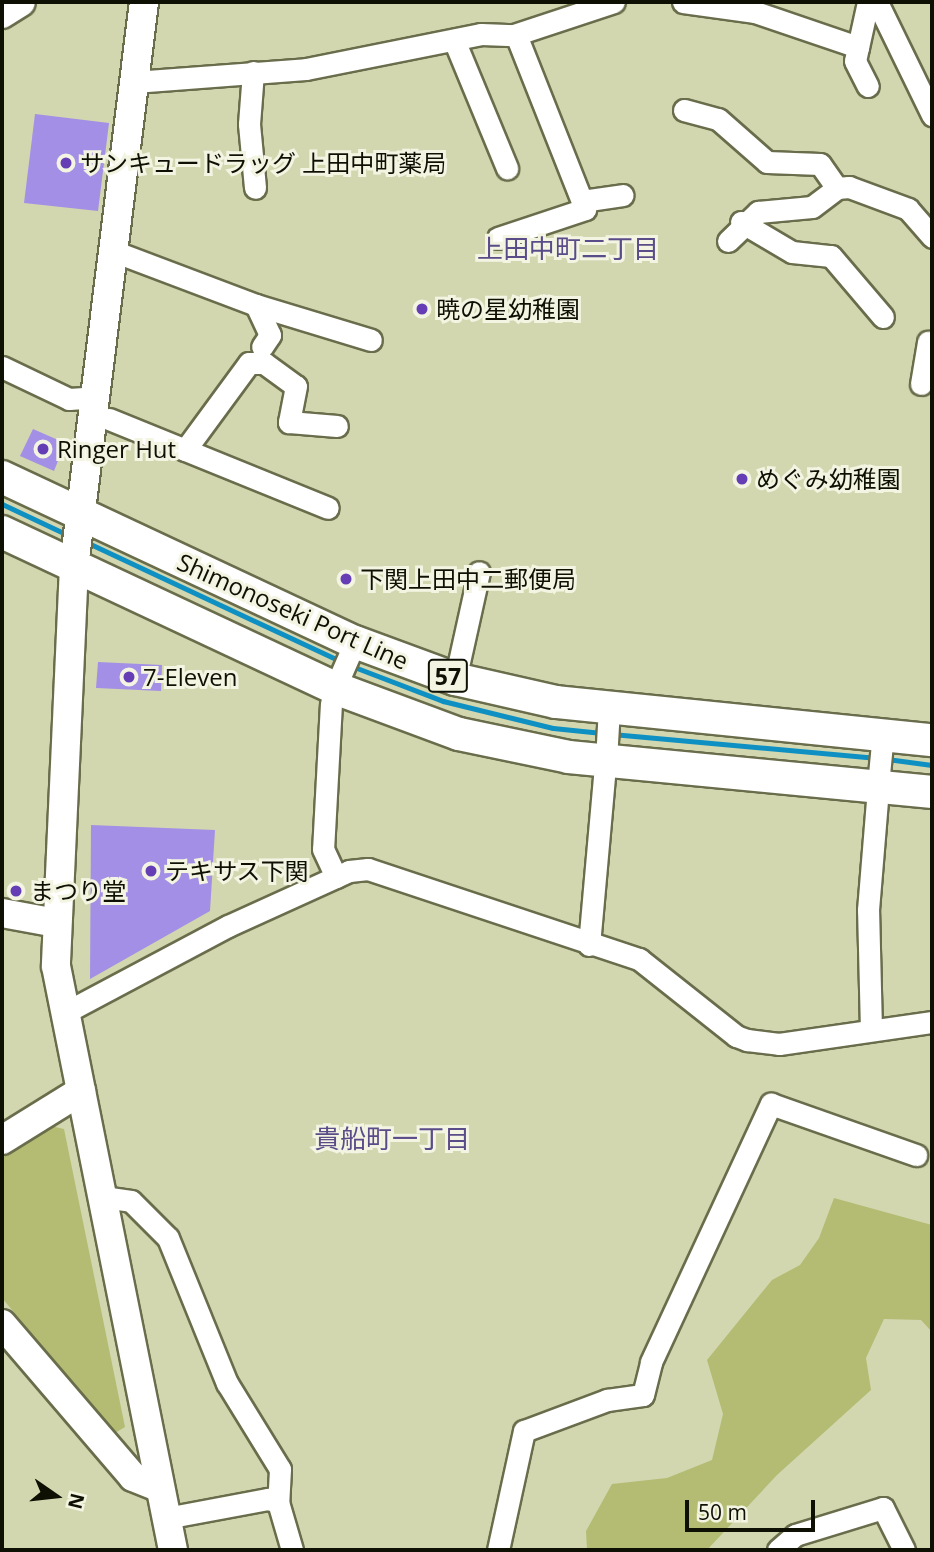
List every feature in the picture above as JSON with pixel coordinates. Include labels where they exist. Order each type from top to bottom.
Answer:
[{"type":"main road","name":"Shimonoseki Port Line","points":[[2,477],[78,540],[336,688],[459,734],[605,760],[932,792]]},
{"type":"main road","name":"Shimonoseki Port Line","points":[[2,532],[78,540],[352,647],[455,679],[609,713],[932,740]]},
{"type":"street","points":[[2,14],[21,2]]},
{"type":"street","points":[[144,2],[113,251],[102,408],[78,540],[56,923],[56,966],[173,1550]]},
{"type":"street","points":[[134,82],[345,63],[454,40],[516,35],[614,2]]},
{"type":"street","points":[[683,2],[755,12],[858,47]]},
{"type":"street","points":[[868,2],[855,61],[868,86]]},
{"type":"street","points":[[877,2],[925,80],[932,115]]},
{"type":"street","points":[[498,238],[585,209],[516,35]]},
{"type":"street","points":[[454,40],[507,168]]},
{"type":"street","points":[[253,72],[249,124],[255,188]]},
{"type":"street","points":[[684,110],[718,118],[767,162],[820,164],[837,188],[895,202],[915,214],[932,237]]},
{"type":"street","points":[[727,241],[741,222],[765,210],[812,207],[837,188]]},
{"type":"street","points":[[582,201],[623,195]]},
{"type":"street","points":[[741,222],[792,252],[831,256],[883,317]]},
{"type":"street","points":[[113,251],[256,305],[371,340]]},
{"type":"street","points":[[256,305],[270,335],[262,347]]},
{"type":"street","points":[[921,384],[928,342]]},
{"type":"street","points":[[185,450],[249,363],[264,363],[296,386],[289,422],[337,426]]},
{"type":"street","points":[[2,367],[69,399],[102,408],[185,450],[328,508]]},
{"type":"street","points":[[459,662],[479,572]]},
{"type":"street","points":[[336,877],[323,849],[336,688],[352,647]]},
{"type":"street","points":[[589,945],[609,713]]},
{"type":"street","points":[[871,1030],[868,910],[883,738]]},
{"type":"street","points":[[66,1012],[228,926],[336,877],[368,869],[654,966],[736,1037],[779,1044],[932,1023]]},
{"type":"street","points":[[2,914],[56,923]]},
{"type":"street","points":[[2,1140],[81,1091]]},
{"type":"street","points":[[498,1550],[524,1431],[607,1400],[643,1395],[651,1362],[771,1104],[916,1155]]},
{"type":"street","points":[[103,1197],[131,1200],[168,1238],[228,1383],[279,1469],[278,1502],[292,1550]]},
{"type":"street","points":[[2,1324],[132,1476],[160,1488]]},
{"type":"street","points":[[166,1518],[268,1499],[278,1502]]},
{"type":"street","points":[[778,1550],[796,1535],[883,1508],[904,1550]]},
{"type":"green space","points":[[51,1126],[64,1129],[125,1427],[115,1433],[2,1298],[2,1158]]},
{"type":"green space","points":[[834,1198],[932,1225],[932,1332],[921,1320],[884,1319],[866,1358],[871,1390],[777,1475],[707,1550],[587,1550],[586,1531],[612,1484],[667,1478],[712,1460],[723,1414],[707,1360],[772,1280],[800,1265],[819,1238]]},
{"type":"building","name":"サンキュードラッグ 上田中町薬局","points":[[35,114],[109,123],[98,211],[24,203]]},
{"type":"building","name":"Ringer Hut","points":[[33,429],[65,443],[54,471],[20,456]]},
{"type":"building","name":"7-Eleven","points":[[98,662],[162,665],[161,691],[96,688]]},
{"type":"building","name":"テキサス下関","points":[[91,825],[215,830],[210,911],[90,979]]},
{"type":"waterway","points":[[2,504],[70,536]]},
{"type":"waterway","points":[[86,542],[340,661]]},
{"type":"waterway","points":[[349,665],[443,701],[553,728],[602,733]]},
{"type":"waterway","points":[[612,734],[877,758]]},
{"type":"waterway","points":[[887,759],[932,765]]},
{"type":"place","name":"サンキュードラッグ 上田中町薬局","points":[[66,163]]},
{"type":"place","name":"暁の星幼稚園","points":[[422,309]]},
{"type":"place","name":"Ringer Hut","points":[[43,449]]},
{"type":"place","name":"めぐみ幼稚園","points":[[742,479]]},
{"type":"place","name":"下関上田中二郵便局","points":[[346,579]]},
{"type":"place","name":"7-Eleven","points":[[129,677]]},
{"type":"place","name":"テキサス下関","points":[[151,871]]},
{"type":"place","name":"まつり堂","points":[[16,891]]},
{"type":"district","name":"上田中町二丁目","points":[[568,249]]},
{"type":"district","name":"貴船町一丁目","points":[[392,1139]]}]
